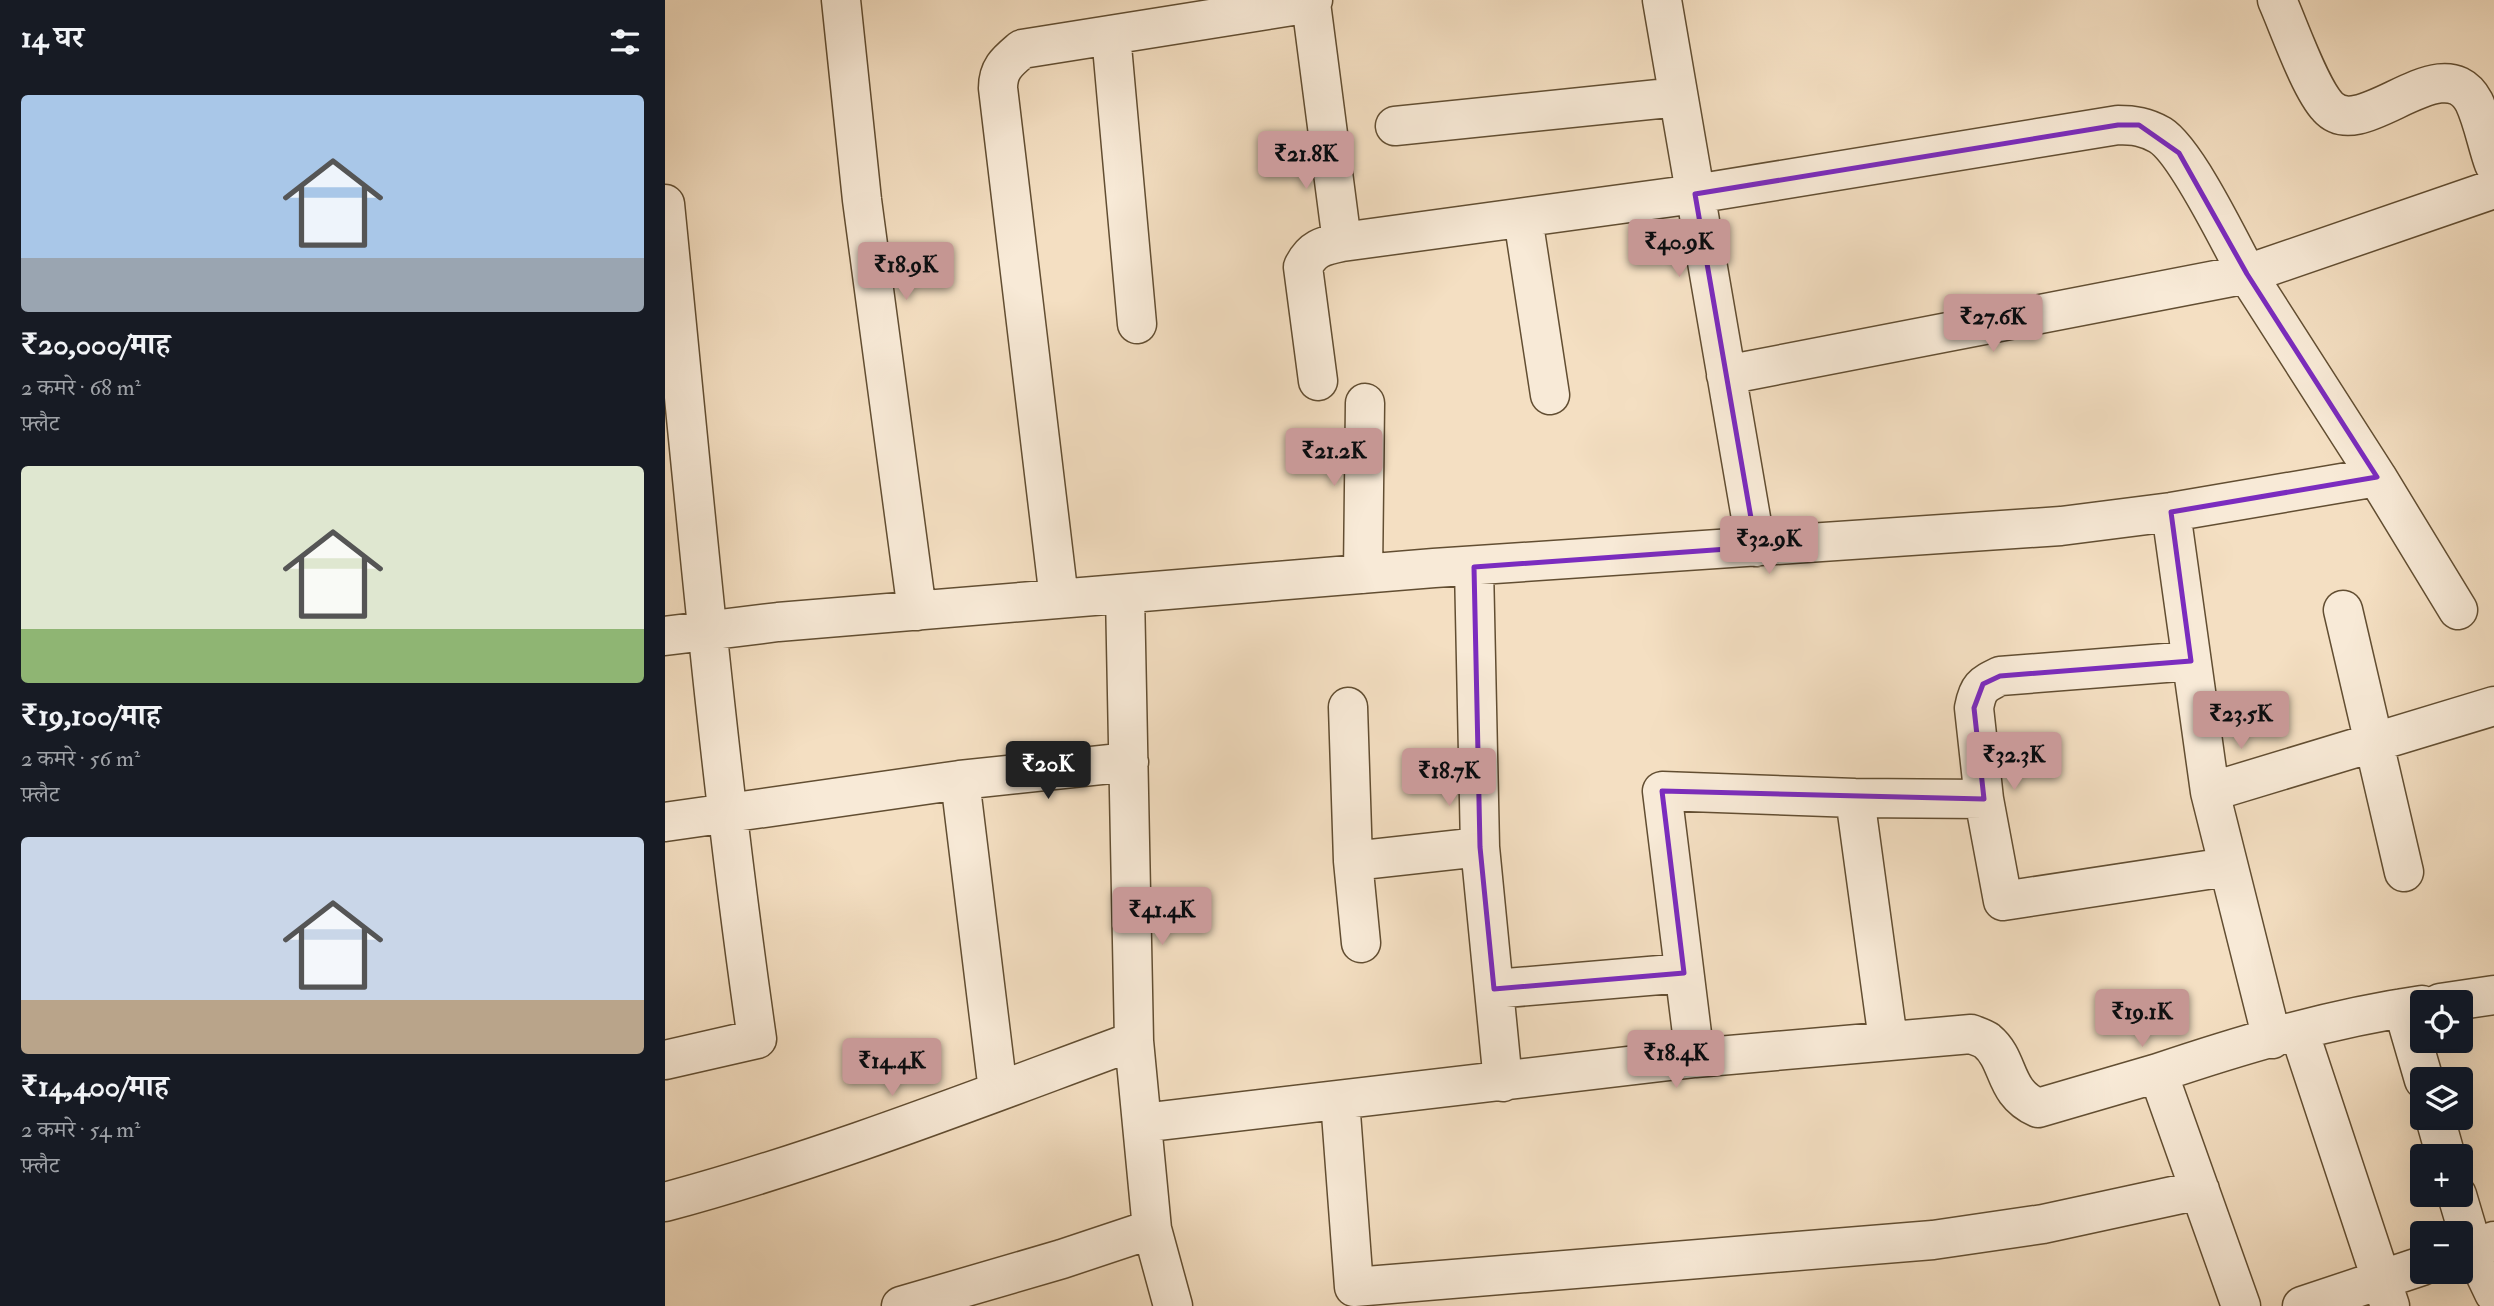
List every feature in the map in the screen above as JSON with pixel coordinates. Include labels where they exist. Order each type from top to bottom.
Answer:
[{"type":"street","points":[[841,0],[862,200],[916,611]]},
{"type":"street","points":[[1662,0],[1756,547]]},
{"type":"street","points":[[2277,0],[2316,89],[2328,108],[2342,117],[2357,116],[2429,85],[2447,83],[2461,88],[2473,101],[2494,164]]},
{"type":"street","points":[[1059,599],[998,88],[998,74],[1008,60],[1023,50],[1312,1],[1342,242]]},
{"type":"street","points":[[1111,36],[1137,324]]},
{"type":"street","points":[[1395,126],[1678,97]]},
{"type":"street","points":[[1318,381],[1303,267],[1310,254],[1320,246],[1695,194],[2118,125],[2139,125],[2161,136],[2179,153],[2247,274],[2377,477],[2458,610]]},
{"type":"street","points":[[1726,375],[2247,274],[2494,189]]},
{"type":"street","points":[[665,204],[707,630],[741,930],[757,1039],[665,1060]]},
{"type":"street","points":[[1523,218],[1550,395]]},
{"type":"street","points":[[1363,574],[1365,403]]},
{"type":"street","points":[[665,636],[916,611],[1363,574],[2061,526],[2171,512],[2377,477]]},
{"type":"street","points":[[2171,512],[2210,792],[2227,867],[2285,1035],[2386,1293]]},
{"type":"street","points":[[1474,567],[1480,847],[1503,1082]]},
{"type":"street","points":[[1125,594],[1134,1041],[1152,1229],[1173,1306]]},
{"type":"street","points":[[2343,610],[2404,872]]},
{"type":"street","points":[[2191,661],[2000,676],[1983,684],[1977,694],[1974,708],[1984,799],[2003,901],[2227,867]]},
{"type":"street","points":[[2210,792],[2494,706]]},
{"type":"street","points":[[1348,707],[1353,861],[1361,943]]},
{"type":"street","points":[[665,822],[960,780],[1129,762]]},
{"type":"street","points":[[960,780],[998,1091]]},
{"type":"street","points":[[1695,1058],[1663,791],[1855,798],[1984,799]]},
{"type":"street","points":[[1855,798],[1888,1040]]},
{"type":"street","points":[[1353,861],[1480,847]]},
{"type":"street","points":[[1494,989],[1684,973]]},
{"type":"street","points":[[2473,998],[2494,995]]},
{"type":"street","points":[[1142,1124],[1695,1058],[1971,1034],[1987,1041],[2000,1060],[2012,1087],[2025,1102],[2038,1108],[2215,1054],[2369,1012],[2410,1007]]},
{"type":"street","points":[[665,1202],[747,1180],[817,1157],[1134,1041]]},
{"type":"street","points":[[2158,1073],[2241,1306]]},
{"type":"street","points":[[1340,1100],[1355,1287],[1933,1240],[2043,1224],[2200,1189]]},
{"type":"street","points":[[2461,1207],[2494,1293]]},
{"type":"street","points":[[901,1306],[992,1293],[1062,1259],[1152,1229]]},
{"type":"street","points":[[2302,1306],[2386,1293],[2410,1275]]},
{"type":"highlighted area","points":[[2118,125],[2139,125],[2179,153],[2247,274],[2377,477],[2171,512],[2191,661],[2000,676],[1983,684],[1974,708],[1984,799],[1662,791],[1684,973],[1494,989],[1480,847],[1474,567],[1756,547],[1695,194]]}]
